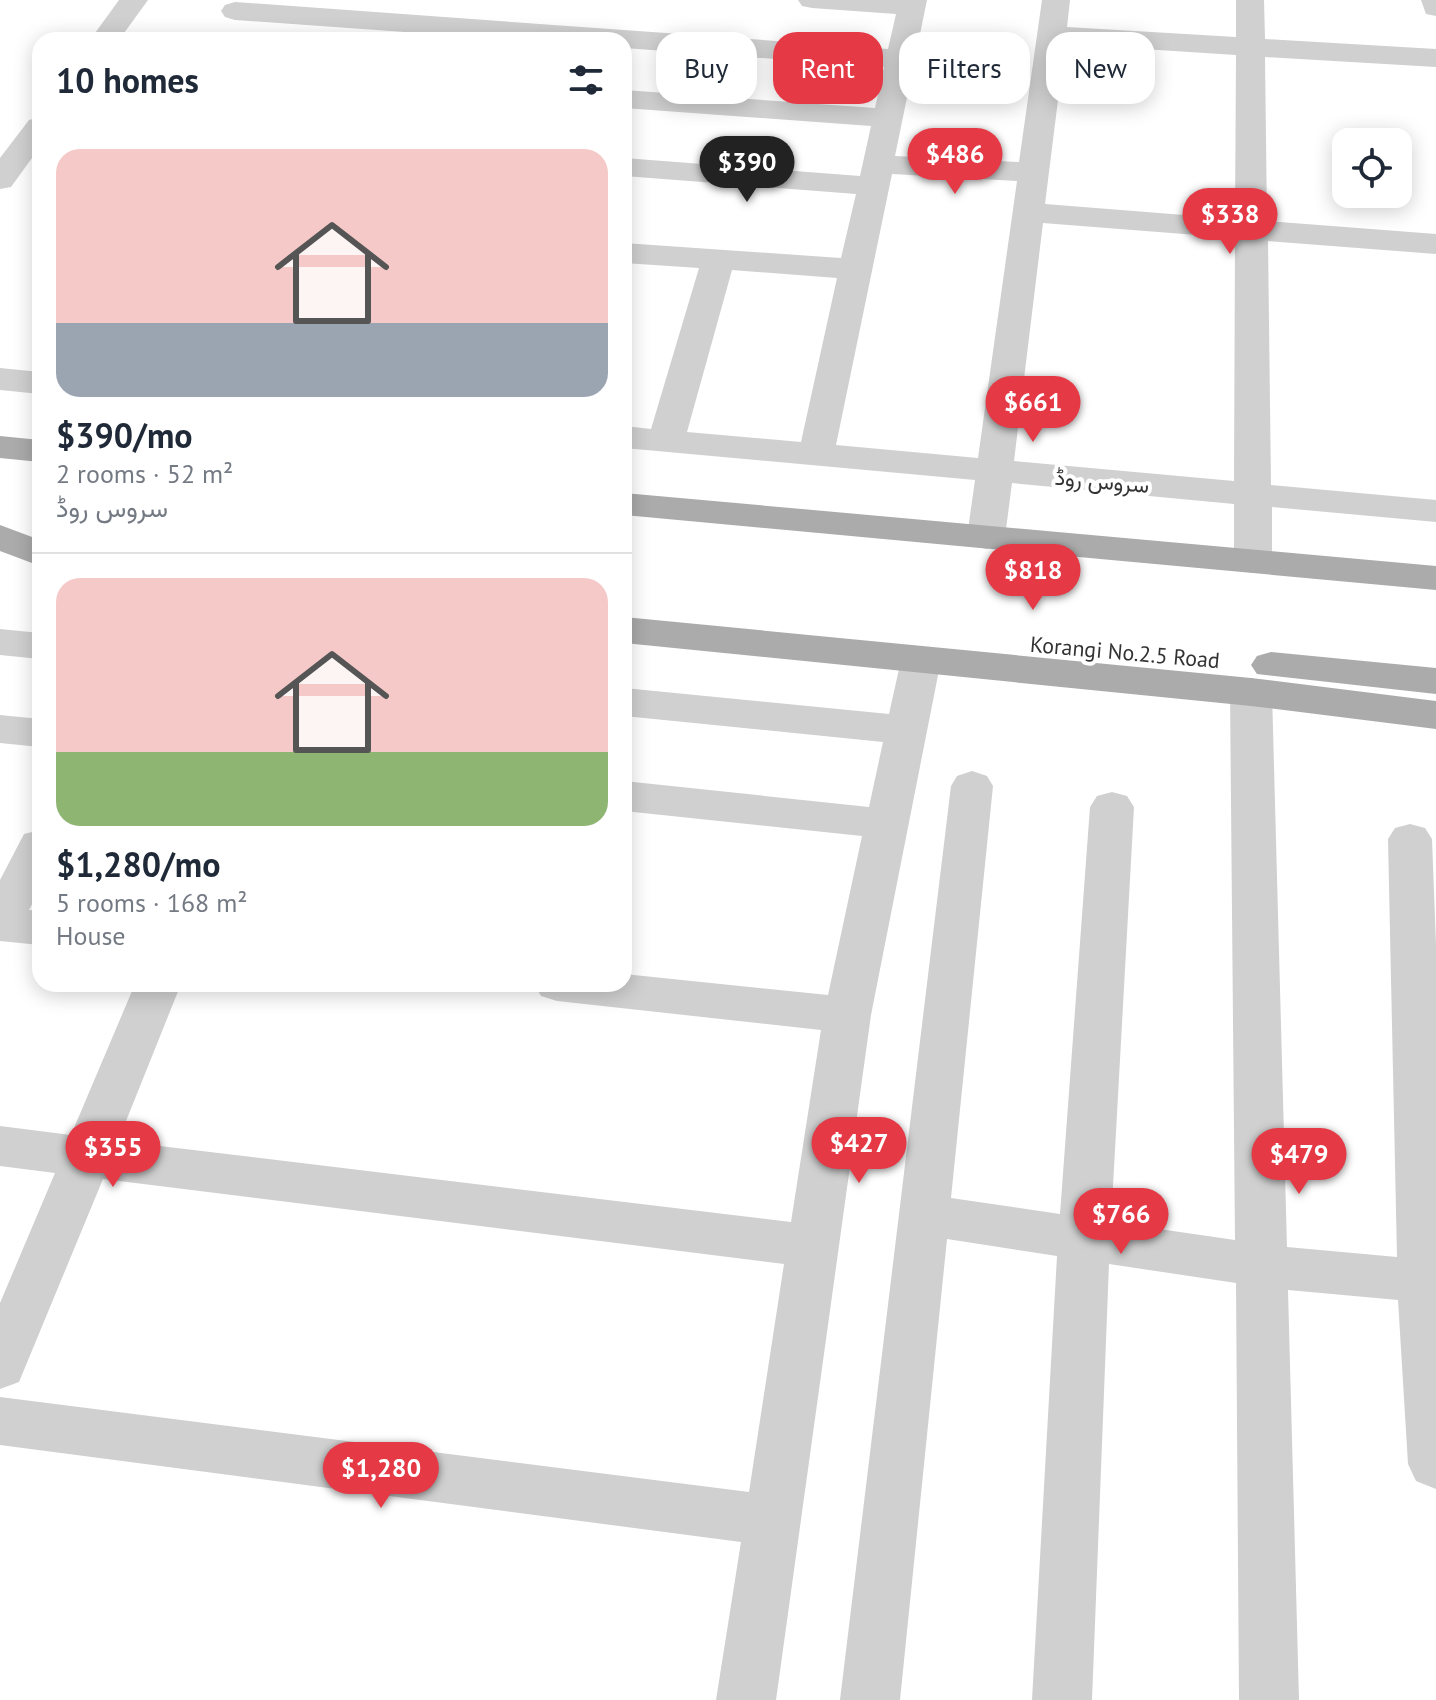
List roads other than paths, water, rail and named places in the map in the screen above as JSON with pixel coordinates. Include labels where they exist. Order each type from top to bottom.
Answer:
[{"type":"main road","points":[[0,447],[32,450]]},
{"type":"main road","points":[[632,505],[1436,578]]},
{"type":"main road","points":[[0,536],[32,538]]},
{"type":"main road","points":[[0,536],[32,550]]},
{"type":"main road","name":"Korangi No.2.5 Road","points":[[632,604],[751,619],[1436,681]]},
{"type":"main road","points":[[632,631],[1251,692],[1436,715]]},
{"type":"street","points":[[120,0],[134,0]]},
{"type":"street","points":[[110,32],[134,0]]},
{"type":"street","points":[[812,0],[912,3],[906,32]]},
{"type":"street","points":[[1051,32],[1056,0]]},
{"type":"street","points":[[1250,0],[1253,561]]},
{"type":"street","points":[[1435,0],[1436,8]]},
{"type":"street","points":[[233,14],[579,32]]},
{"type":"street","points":[[632,36],[899,59]]},
{"type":"street","points":[[1155,41],[1436,58]]},
{"type":"street","points":[[816,455],[899,64]]},
{"type":"street","points":[[986,537],[1046,73]]},
{"type":"street","points":[[632,100],[888,118]]},
{"type":"street","points":[[0,180],[32,137]]},
{"type":"street","points":[[632,167],[876,175],[1033,172]]},
{"type":"street","points":[[1028,212],[1436,244]]},
{"type":"street","points":[[632,254],[856,269]]},
{"type":"street","points":[[666,441],[718,260]]},
{"type":"street","points":[[0,379],[32,382]]},
{"type":"street","name":"سروس روڈ","points":[[632,438],[1436,511]]},
{"type":"street","points":[[0,642],[32,645]]},
{"type":"street","points":[[746,1700],[847,1015],[921,660]]},
{"type":"street","points":[[1251,692],[1269,1700]]},
{"type":"street","points":[[632,703],[905,730]]},
{"type":"street","points":[[0,729],[32,732]]},
{"type":"street","points":[[870,1700],[972,786]]},
{"type":"street","points":[[632,797],[888,824]]},
{"type":"street","points":[[1062,1700],[1084,1239],[1112,807]]},
{"type":"street","points":[[1410,839],[1436,1464]]},
{"type":"street","points":[[32,861],[0,924],[32,927]]},
{"type":"street","points":[[0,1366],[155,992]]},
{"type":"street","points":[[632,992],[847,1015]]},
{"type":"street","points":[[0,1146],[813,1246]]},
{"type":"street","points":[[924,1215],[1263,1266],[1429,1281]]},
{"type":"street","points":[[0,1421],[773,1521]]}]
